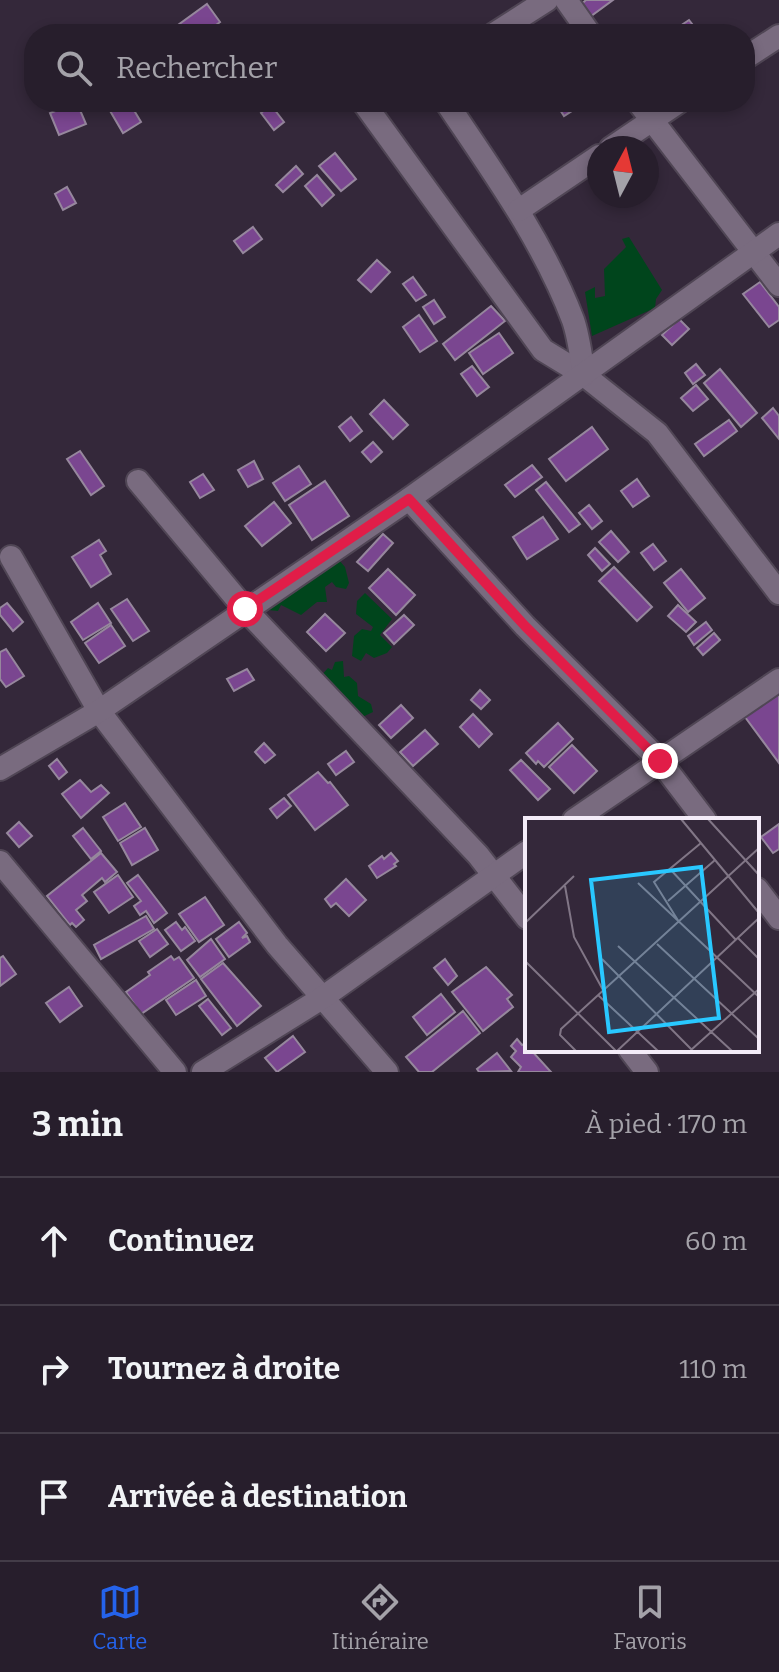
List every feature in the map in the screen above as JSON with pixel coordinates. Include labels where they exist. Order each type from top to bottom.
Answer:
[{"type":"street","points":[[510,24],[547,0]]},
{"type":"street","points":[[566,0],[583,24]]},
{"type":"street","points":[[755,52],[779,36]]},
{"type":"street","points":[[370,112],[543,350],[584,375],[657,433],[779,593]]},
{"type":"street","points":[[453,112],[519,210],[554,276],[574,323],[584,375]]},
{"type":"street","points":[[622,136],[644,112]]},
{"type":"street","points":[[646,112],[779,285]]},
{"type":"street","points":[[519,210],[587,164]]},
{"type":"street","points":[[0,769],[99,711],[409,499],[779,234]]},
{"type":"street","points":[[138,481],[245,609],[478,855],[525,915]]},
{"type":"street","points":[[409,499],[525,626],[660,761],[703,818]]},
{"type":"street","points":[[11,557],[99,711],[277,945],[387,1072]]},
{"type":"street","points":[[577,818],[779,680]]},
{"type":"street","points":[[203,1072],[322,998],[525,853]]},
{"type":"street","points":[[0,862],[175,1072]]},
{"type":"street","points":[[759,892],[779,918]]},
{"type":"street","points":[[632,1052],[647,1072]]},
{"type":"green space","points":[[629,237],[662,290],[655,308],[592,336],[585,292],[595,287],[595,298],[605,296],[604,269],[626,247],[622,239]]},
{"type":"green space","points":[[338,559],[345,567],[349,583],[346,589],[336,587],[332,582],[325,587],[327,602],[317,602],[301,615],[281,605],[278,611],[268,610],[271,596]]},
{"type":"green space","points":[[365,593],[392,619],[380,635],[392,647],[387,653],[374,658],[366,653],[361,661],[352,656],[354,636],[362,629],[371,631],[373,627],[356,614],[357,601]]},
{"type":"green space","points":[[343,661],[344,677],[349,676],[357,683],[358,696],[371,704],[373,712],[356,720],[319,678],[328,668],[332,670],[335,662]]},
{"type":"building","points":[[586,0],[613,0],[587,19],[578,7]]},
{"type":"building","points":[[207,4],[220,22],[217,24],[179,24]]},
{"type":"building","points":[[81,112],[86,124],[59,135],[50,113]]},
{"type":"building","points":[[111,112],[135,112],[141,122],[123,133]]},
{"type":"building","points":[[276,112],[284,122],[274,130],[261,113]]},
{"type":"building","points":[[335,153],[356,179],[341,191],[319,166]]},
{"type":"building","points":[[296,166],[303,174],[283,192],[276,185]]},
{"type":"building","points":[[317,175],[334,195],[322,206],[305,186]]},
{"type":"building","points":[[67,187],[76,203],[63,210],[55,194]]},
{"type":"building","points":[[253,227],[262,239],[243,253],[234,241]]},
{"type":"building","points":[[377,260],[390,272],[371,292],[358,280]]},
{"type":"building","points":[[413,277],[426,295],[416,301],[403,284]]},
{"type":"building","points":[[760,282],[779,307],[779,320],[769,327],[743,294]]},
{"type":"building","points":[[434,300],[445,317],[434,324],[423,307]]},
{"type":"building","points":[[491,306],[505,321],[455,360],[443,344]]},
{"type":"building","points":[[419,315],[437,341],[420,352],[403,327]]},
{"type":"building","points":[[679,319],[689,329],[672,345],[662,335]]},
{"type":"building","points":[[499,333],[513,353],[483,374],[469,353]]},
{"type":"building","points":[[696,364],[705,375],[693,384],[685,373]]},
{"type":"building","points":[[472,366],[489,387],[477,396],[461,374]]},
{"type":"building","points":[[720,369],[757,413],[741,427],[704,383]]},
{"type":"building","points":[[696,385],[708,399],[693,411],[681,398]]},
{"type":"building","points":[[384,400],[408,425],[393,439],[370,414]]},
{"type":"building","points":[[773,408],[779,416],[779,439],[762,418]]},
{"type":"building","points":[[351,417],[362,431],[350,441],[339,427]]},
{"type":"building","points":[[729,420],[737,431],[704,456],[695,444]]},
{"type":"building","points":[[592,427],[608,449],[566,481],[549,459]]},
{"type":"building","points":[[373,442],[382,452],[371,462],[362,452]]},
{"type":"building","points":[[80,451],[104,486],[91,495],[67,459]]},
{"type":"building","points":[[254,461],[263,479],[248,487],[238,470]]},
{"type":"building","points":[[532,465],[542,477],[515,497],[505,485]]},
{"type":"building","points":[[299,466],[311,484],[285,501],[273,483]]},
{"type":"building","points":[[203,474],[214,490],[200,498],[190,482]]},
{"type":"building","points":[[637,479],[649,496],[633,507],[621,491]]},
{"type":"building","points":[[325,481],[349,516],[312,540],[289,505]]},
{"type":"building","points":[[546,482],[580,524],[569,532],[536,490]]},
{"type":"building","points":[[274,502],[291,523],[262,546],[245,526]]},
{"type":"building","points":[[589,505],[602,521],[592,529],[579,513]]},
{"type":"building","points":[[543,517],[558,539],[527,559],[513,537]]},
{"type":"building","points":[[611,531],[629,552],[618,562],[599,542]]},
{"type":"building","points":[[383,534],[393,543],[368,571],[357,562]]},
{"type":"building","points":[[99,540],[106,551],[100,555],[111,574],[91,587],[72,557]]},
{"type":"building","points":[[653,544],[666,561],[654,570],[641,553]]},
{"type":"building","points":[[595,548],[610,564],[602,571],[588,555]]},
{"type":"building","points":[[614,567],[652,607],[637,621],[599,581]]},
{"type":"building","points":[[388,569],[415,595],[396,615],[369,588]]},
{"type":"building","points":[[681,569],[705,598],[688,612],[664,583]]},
{"type":"building","points":[[127,599],[149,631],[133,641],[111,609]]},
{"type":"building","points":[[7,603],[23,622],[13,631],[0,615],[0,608]]},
{"type":"building","points":[[98,603],[111,623],[83,640],[71,622]]},
{"type":"building","points":[[678,605],[696,622],[686,632],[668,616]]},
{"type":"building","points":[[325,614],[345,633],[326,651],[307,632]]},
{"type":"building","points":[[404,615],[414,625],[394,644],[384,633]]},
{"type":"building","points":[[706,622],[712,630],[694,645],[688,636]]},
{"type":"building","points":[[111,625],[125,646],[99,663],[85,643]]},
{"type":"building","points":[[714,633],[720,640],[703,655],[697,648]]},
{"type":"building","points":[[6,649],[24,676],[6,687],[0,679],[0,652]]},
{"type":"building","points":[[247,669],[254,680],[234,691],[227,679]]},
{"type":"building","points":[[480,690],[490,700],[481,709],[471,700]]},
{"type":"building","points":[[779,692],[779,763],[745,717]]},
{"type":"building","points":[[401,705],[413,718],[391,738],[379,725]]},
{"type":"building","points":[[473,714],[492,734],[479,747],[460,727]]},
{"type":"building","points":[[558,723],[573,739],[544,767],[538,761],[536,764],[526,753]]},
{"type":"building","points":[[425,730],[438,744],[413,766],[400,752]]},
{"type":"building","points":[[264,743],[275,755],[265,763],[255,752]]},
{"type":"building","points":[[572,745],[597,771],[574,793],[549,767]]},
{"type":"building","points":[[346,751],[354,762],[336,775],[328,764]]},
{"type":"building","points":[[57,759],[67,772],[59,779],[49,766]]},
{"type":"building","points":[[521,760],[550,789],[538,800],[510,770]]},
{"type":"building","points":[[318,772],[348,805],[315,830],[288,795]]},
{"type":"building","points":[[80,780],[91,792],[101,785],[109,793],[81,818],[62,794]]},
{"type":"building","points":[[284,798],[291,806],[277,818],[270,809]]},
{"type":"building","points":[[125,803],[141,827],[118,841],[103,817]]},
{"type":"building","points":[[19,822],[32,836],[19,847],[7,833]]},
{"type":"building","points":[[779,824],[779,849],[773,853],[761,837]]},
{"type":"building","points":[[83,828],[101,851],[91,859],[73,836]]},
{"type":"building","points":[[145,828],[158,850],[132,865],[120,843]]},
{"type":"building","points":[[101,853],[117,872],[105,882],[102,878],[82,895],[87,901],[76,910],[84,920],[76,927],[72,923],[70,925],[47,896]]},
{"type":"building","points":[[391,853],[398,861],[394,864],[396,866],[377,878],[369,866]]},
{"type":"building","points":[[118,875],[133,897],[109,913],[94,892]]},
{"type":"building","points":[[138,875],[167,913],[154,923],[146,911],[140,915],[134,906],[141,901],[127,883]]},
{"type":"building","points":[[346,879],[366,900],[349,916],[336,903],[331,907],[325,899]]},
{"type":"building","points":[[205,897],[224,925],[199,942],[179,914]]},
{"type":"building","points":[[146,916],[154,929],[101,959],[94,945]]},
{"type":"building","points":[[176,922],[182,930],[185,927],[195,941],[181,951],[165,930]]},
{"type":"building","points":[[239,922],[247,933],[242,938],[247,936],[250,942],[229,957],[216,939]]},
{"type":"building","points":[[157,929],[168,944],[150,957],[139,941]]},
{"type":"building","points":[[211,939],[225,959],[200,977],[187,960]]},
{"type":"building","points":[[3,956],[16,974],[0,986],[0,958]]},
{"type":"building","points":[[171,956],[174,960],[179,957],[194,978],[141,1014],[126,992]]},
{"type":"building","points":[[445,959],[457,976],[448,985],[434,968]]},
{"type":"building","points":[[223,963],[261,1006],[237,1026],[201,979]]},
{"type":"building","points":[[486,967],[512,995],[507,999],[513,1007],[483,1031],[452,992]]},
{"type":"building","points":[[196,980],[206,996],[176,1015],[166,1000]]},
{"type":"building","points":[[69,987],[82,1006],[60,1022],[46,1003]]},
{"type":"building","points":[[441,994],[455,1012],[427,1035],[413,1017]]},
{"type":"building","points":[[208,999],[231,1028],[222,1035],[199,1006]]},
{"type":"building","points":[[463,1011],[480,1033],[432,1072],[419,1072],[406,1057]]},
{"type":"building","points":[[293,1036],[305,1052],[277,1072],[265,1058]]},
{"type":"building","points":[[517,1039],[522,1045],[525,1044],[525,1052],[533,1052],[551,1072],[518,1072],[521,1067],[511,1057],[516,1051],[511,1046]]},
{"type":"building","points":[[497,1053],[511,1071],[479,1072],[477,1069]]},
{"type":"route","points":[[245,609],[409,499],[525,626],[660,761]]}]
